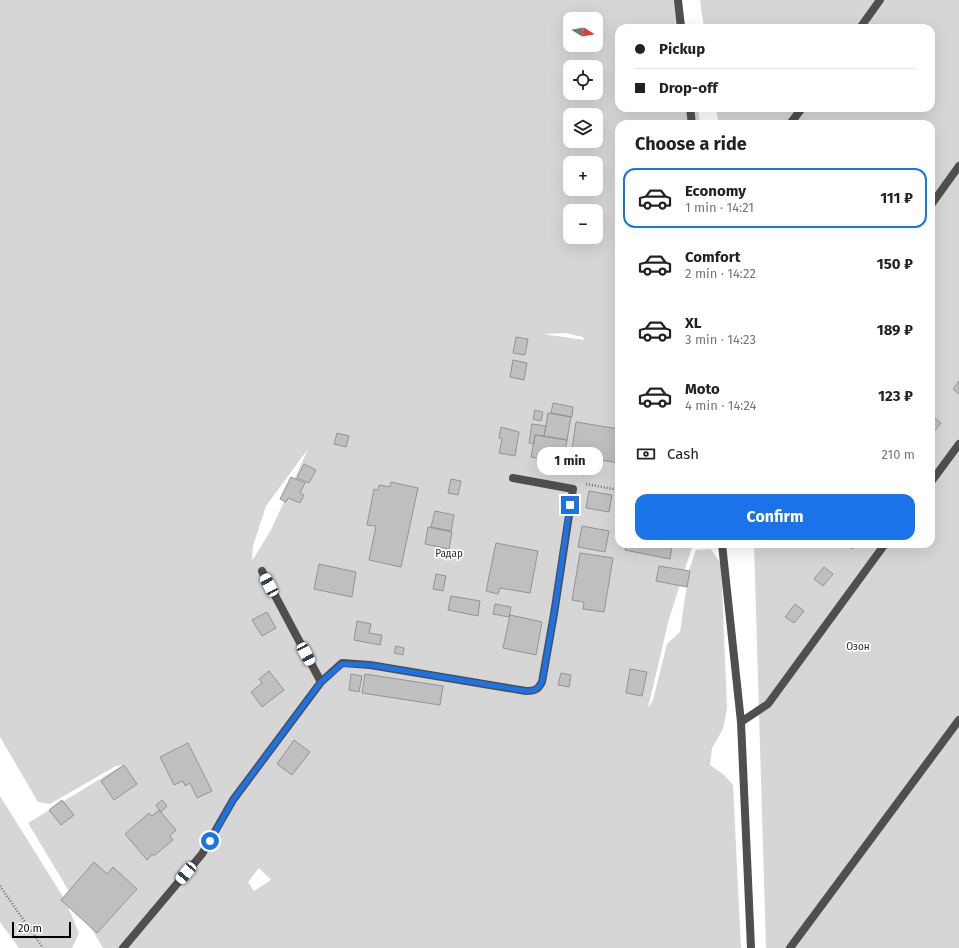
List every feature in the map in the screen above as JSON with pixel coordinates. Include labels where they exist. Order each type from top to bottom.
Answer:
[{"type":"lane","points":[[678,0],[681,24]]},
{"type":"lane","points":[[863,24],[880,0]]},
{"type":"lane","points":[[935,199],[959,166]]},
{"type":"lane","points":[[935,477],[959,444]]},
{"type":"lane","points":[[123,948],[202,854],[233,800],[321,682],[342,664],[370,665],[526,691],[534,691],[539,688],[542,682],[554,614],[573,489],[513,478]]},
{"type":"lane","points":[[722,548],[741,722],[751,948]]},
{"type":"lane","points":[[741,722],[768,704],[882,548]]},
{"type":"lane","points":[[262,571],[321,682]]},
{"type":"lane","points":[[790,948],[959,720]]},
{"type":"path","points":[[573,489],[583,484],[615,489]]},
{"type":"path","points":[[0,886],[43,948]]},
{"type":"green space","name":"Радар","points":[[0,0],[681,0],[685,24],[615,24],[615,112],[698,112],[700,120],[615,120],[615,548],[692,548],[669,619],[648,708],[653,700],[667,644],[680,632],[689,570],[696,550],[711,549],[721,564],[727,708],[723,729],[712,748],[710,765],[723,774],[733,785],[741,948],[103,948],[28,823],[123,765],[116,766],[50,804],[38,802],[0,737]],"holes":[[[565,333],[583,337],[584,340],[543,334]],[[308,449],[271,530],[252,561],[253,546],[266,506]],[[259,868],[271,880],[254,891],[248,882]]]},
{"type":"green space","name":"Озон","points":[[700,0],[959,0],[959,948],[766,948],[754,548],[935,548],[935,120],[718,120],[717,112],[935,112],[935,24],[703,24]]},
{"type":"green space","points":[[0,796],[65,900],[79,933],[72,948],[19,948],[0,922]]},
{"type":"building","points":[[516,337],[528,339],[525,355],[513,353]]},
{"type":"building","points":[[513,360],[527,363],[524,380],[510,377]]},
{"type":"building","points":[[959,381],[959,394],[953,389]]},
{"type":"building","points":[[553,403],[573,407],[572,417],[551,413]]},
{"type":"building","points":[[535,410],[543,412],[541,421],[533,419]]},
{"type":"building","points":[[548,413],[571,417],[567,440],[544,436]]},
{"type":"building","points":[[935,418],[941,423],[935,430]]},
{"type":"building","points":[[576,422],[615,428],[615,462],[571,455]]},
{"type":"building","points":[[532,424],[546,426],[544,436],[535,435],[534,444],[529,443]]},
{"type":"building","points":[[501,427],[519,432],[515,456],[499,453],[502,439],[499,438]]},
{"type":"building","points":[[337,433],[349,436],[346,447],[334,444]]},
{"type":"building","points":[[535,435],[567,440],[563,463],[531,457]]},
{"type":"building","points":[[571,455],[587,458],[584,475],[567,472]]},
{"type":"building","points":[[304,464],[316,470],[309,483],[297,478]]},
{"type":"building","points":[[291,477],[305,483],[300,493],[304,495],[300,503],[288,498],[286,502],[280,499]]},
{"type":"building","points":[[451,479],[461,481],[458,495],[448,493]]},
{"type":"building","points":[[391,482],[418,488],[401,567],[369,560],[376,526],[367,525],[374,489],[378,490],[379,485],[390,487]]},
{"type":"building","points":[[589,491],[612,495],[609,512],[586,508]]},
{"type":"building","points":[[435,511],[454,515],[451,531],[431,527]]},
{"type":"building","points":[[582,526],[609,531],[605,552],[578,547]]},
{"type":"building","points":[[428,527],[452,532],[449,549],[425,544]]},
{"type":"building","points":[[496,543],[538,551],[530,593],[500,588],[498,594],[486,591]]},
{"type":"building","points":[[626,548],[672,548],[670,559],[625,550]]},
{"type":"building","points":[[580,553],[613,558],[604,612],[583,609],[584,602],[572,600]]},
{"type":"building","points":[[319,564],[356,572],[352,597],[314,589]]},
{"type":"building","points":[[659,566],[690,571],[687,587],[656,581]]},
{"type":"building","points":[[824,567],[833,574],[823,586],[814,579]]},
{"type":"building","points":[[436,574],[446,576],[443,591],[433,589]]},
{"type":"building","points":[[451,596],[480,601],[478,616],[448,610]]},
{"type":"building","points":[[495,604],[511,607],[509,617],[493,614]]},
{"type":"building","points":[[795,604],[804,611],[794,623],[785,617]]},
{"type":"building","points":[[267,612],[276,628],[262,636],[252,620]]},
{"type":"building","points":[[510,615],[542,622],[536,655],[503,648]]},
{"type":"building","points":[[357,621],[371,624],[369,633],[382,635],[380,645],[354,640]]},
{"type":"building","points":[[396,646],[404,648],[403,655],[394,653]]},
{"type":"building","points":[[630,669],[647,672],[642,696],[626,693]]},
{"type":"building","points":[[269,671],[284,690],[262,707],[251,692],[262,683],[259,679]]},
{"type":"building","points":[[561,673],[571,675],[569,687],[558,685]]},
{"type":"building","points":[[351,674],[362,676],[359,692],[349,690]]},
{"type":"building","points":[[365,674],[443,686],[440,705],[362,693]]},
{"type":"building","points":[[294,740],[310,752],[292,775],[277,764]]},
{"type":"building","points":[[188,743],[212,791],[197,798],[190,783],[185,786],[183,781],[174,785],[160,757]]},
{"type":"building","points":[[124,765],[137,784],[114,800],[101,781]]},
{"type":"building","points":[[62,800],[74,815],[61,825],[49,810]]},
{"type":"building","points":[[162,800],[167,806],[161,812],[156,805]]},
{"type":"building","points":[[159,810],[176,830],[170,836],[173,840],[147,860],[125,834],[149,813],[152,816]]},
{"type":"building","points":[[94,862],[107,874],[113,867],[137,889],[97,933],[61,900]]},
{"type":"route","points":[[210,841],[233,800],[321,682],[342,664],[370,665],[526,691],[534,691],[539,688],[542,682],[554,614],[570,505]]}]
